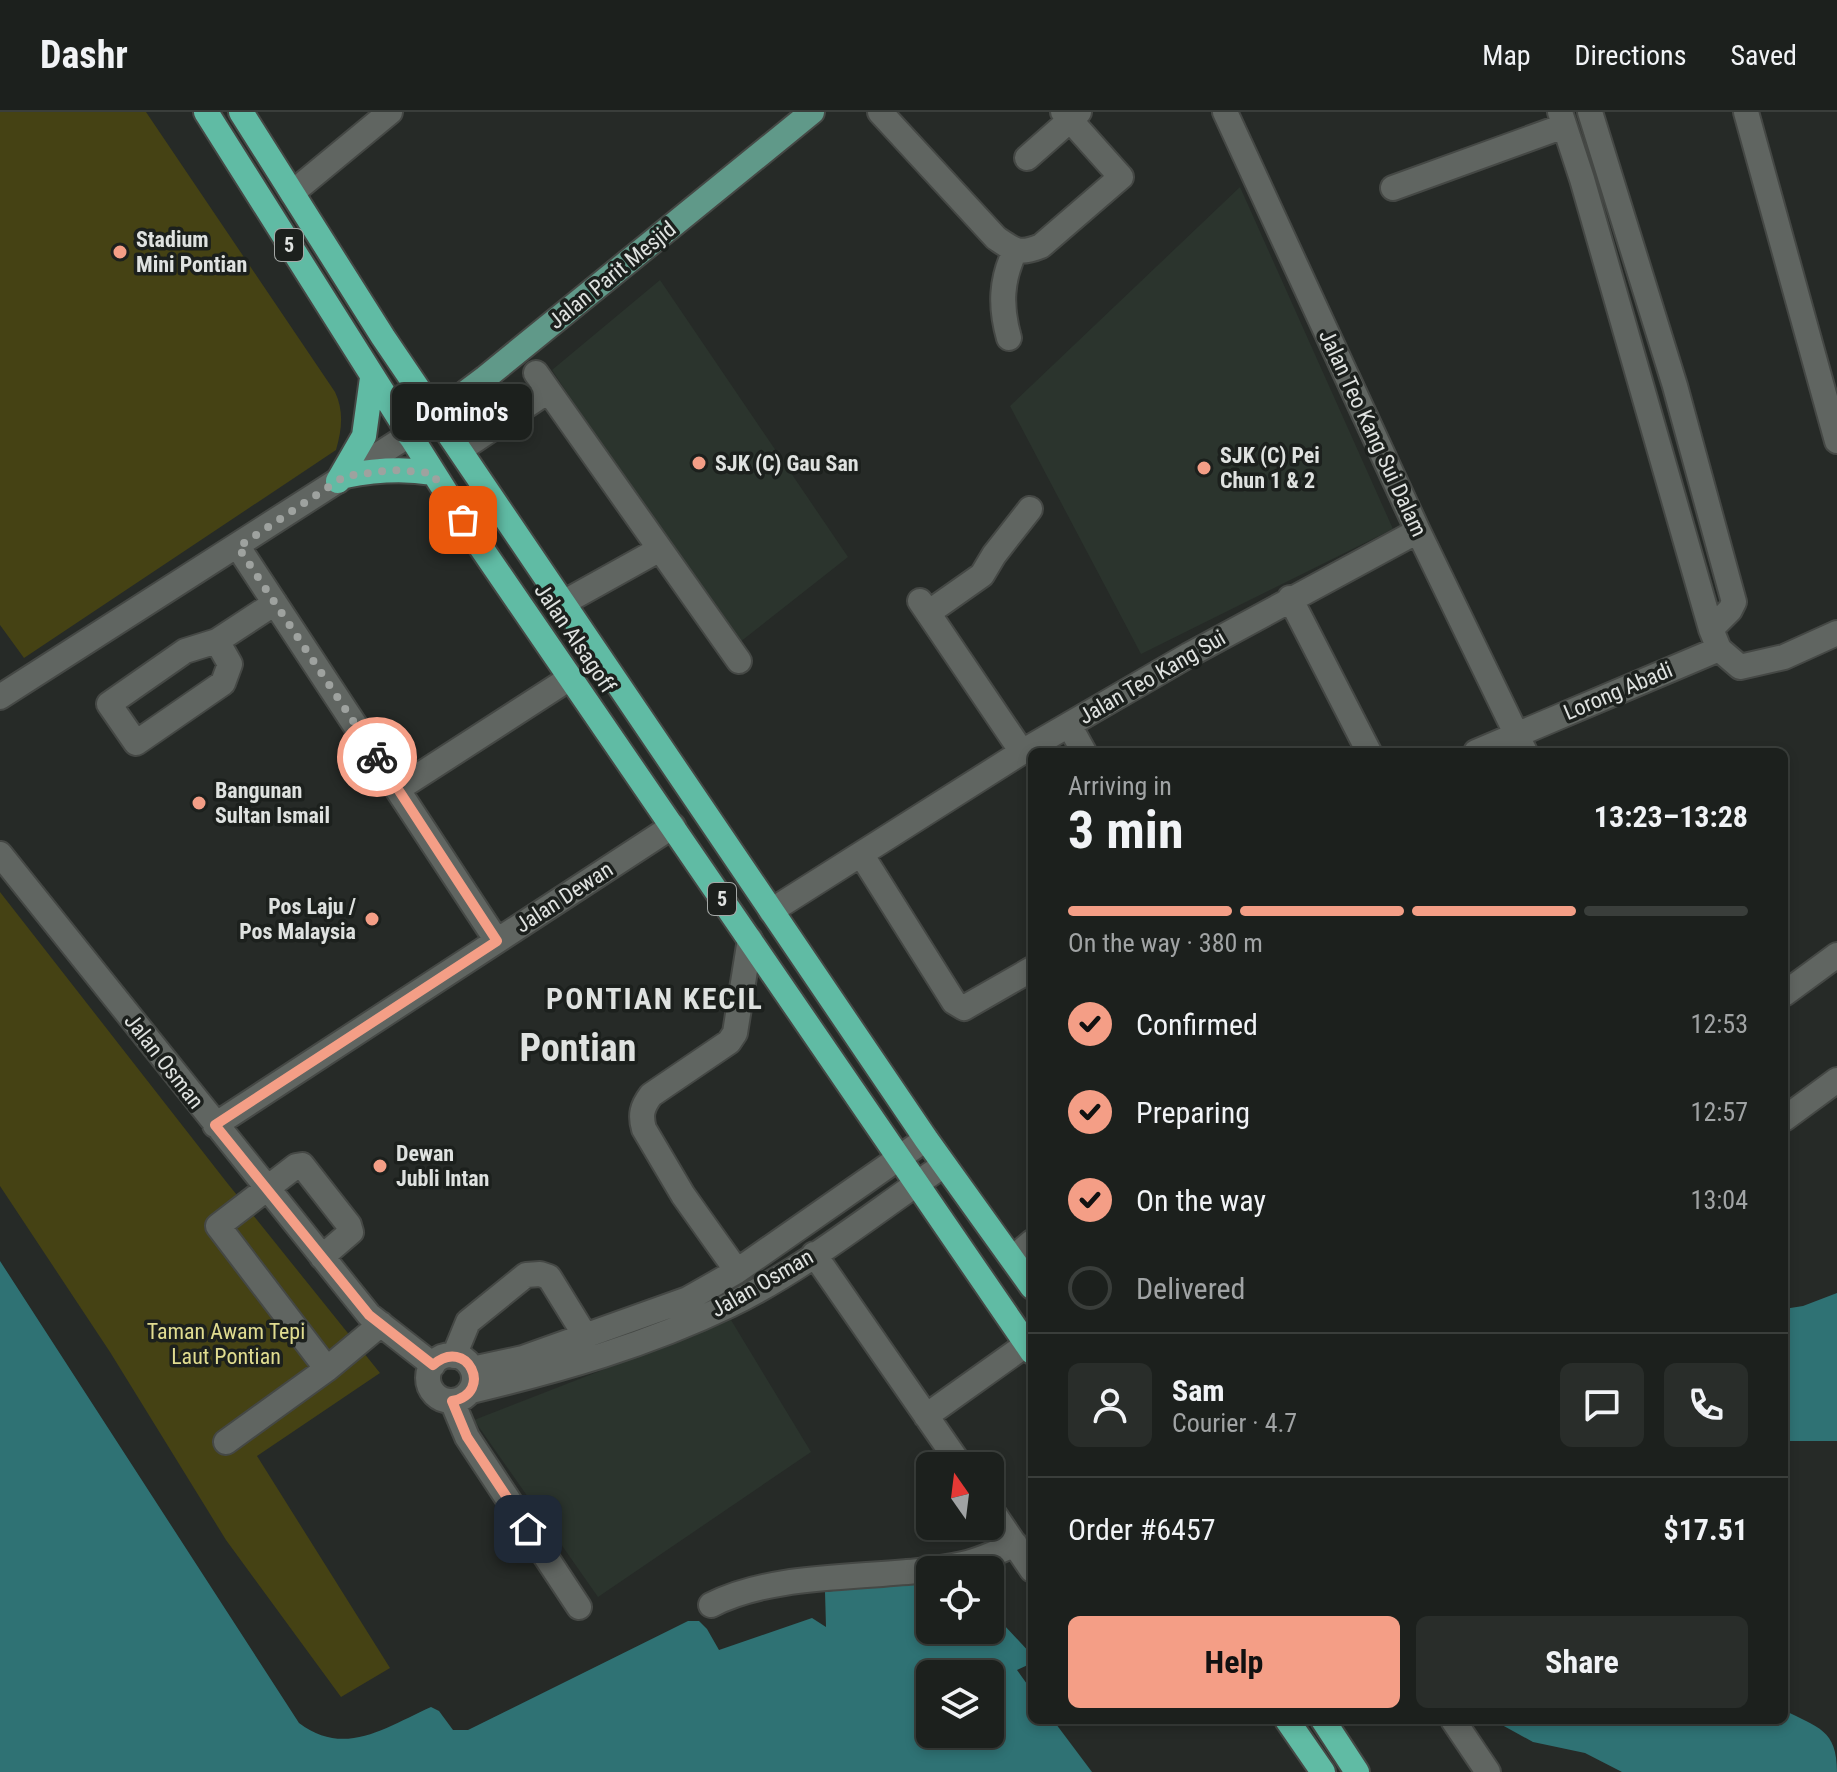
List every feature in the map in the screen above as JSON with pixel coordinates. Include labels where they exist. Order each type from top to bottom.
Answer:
[{"type":"highway","name":"Jalan Alsagoff","points":[[206,112],[432,473],[917,1183]]},
{"type":"highway","name":"Jalan Alsagoff","points":[[241,112],[436,416],[944,1165]]},
{"type":"highway","points":[[342,478],[364,436],[372,378]]},
{"type":"highway","points":[[342,478],[399,470],[432,473]]},
{"type":"highway","name":"5","points":[[944,1165],[1028,1281]]},
{"type":"highway","name":"5","points":[[917,1183],[1028,1347]]},
{"type":"highway","points":[[1290,1724],[1323,1772]]},
{"type":"highway","points":[[1326,1724],[1357,1772]]},
{"type":"main road","name":"Jalan Parit Mesjid","points":[[409,435],[812,112]]},
{"type":"street","points":[[292,193],[390,112]]},
{"type":"street","points":[[880,112],[996,238],[1015,251],[1026,252],[1041,246],[1121,177],[1071,115],[1027,158]]},
{"type":"street","name":"Jalan Teo Kang Sui Dalam","points":[[1225,112],[1418,531],[1522,743]]},
{"type":"street","points":[[1590,112],[1675,386],[1734,602],[1715,639]]},
{"type":"street","points":[[1746,112],[1837,441]]},
{"type":"street","points":[[1393,188],[1562,119],[1715,639],[1740,667],[1784,657],[1837,633]]},
{"type":"street","points":[[1009,338],[1002,297],[1006,269],[1015,251]]},
{"type":"street","points":[[460,450],[542,382],[739,661]]},
{"type":"street","points":[[1642,391],[1675,386]]},
{"type":"street","points":[[0,697],[409,435]]},
{"type":"street","points":[[1022,752],[924,607],[982,575],[1030,509]]},
{"type":"street","name":"Jalan Teo Kang Sui","points":[[1029,748],[1290,598],[1418,531]]},
{"type":"street","points":[[238,547],[497,941]]},
{"type":"street","points":[[563,603],[660,549]]},
{"type":"street","points":[[1290,598],[1367,748]]},
{"type":"street","points":[[217,641],[230,664],[223,683],[136,743],[109,704],[185,651],[217,641],[275,603]]},
{"type":"street","name":"Lorong Abadi","points":[[1496,748],[1522,743],[1715,639]]},
{"type":"street","points":[[398,789],[570,678]]},
{"type":"street","points":[[1069,725],[1082,748]]},
{"type":"street","name":"Jalan Teo Kang Sui","points":[[771,911],[1028,749]]},
{"type":"street","name":"Jalan Dewan","points":[[215,1125],[673,826]]},
{"type":"street","name":"Jalan Osman","points":[[0,854],[369,1315],[456,1376],[587,1362],[682,1326],[730,1305],[814,1254],[944,1165]]},
{"type":"street","points":[[861,854],[959,1006],[964,1008],[1028,971]]},
{"type":"street","points":[[737,1271],[683,1195],[641,1119],[642,1107],[651,1095],[729,1042],[735,1033],[750,939]]},
{"type":"street","points":[[1788,991],[1837,955]]},
{"type":"street","points":[[1788,1116],[1837,1080]]},
{"type":"street","name":"Jalan Osman","points":[[456,1376],[523,1358],[688,1299],[737,1271],[926,1139]]},
{"type":"street","points":[[322,1257],[351,1232],[349,1225],[302,1165],[296,1166],[218,1226],[327,1369]]},
{"type":"street","points":[[1013,1258],[1028,1245]]},
{"type":"street","points":[[814,1254],[951,1452]]},
{"type":"street","points":[[579,1607],[467,1437],[456,1376],[468,1322],[495,1297],[532,1273],[549,1277],[586,1337]]},
{"type":"street","points":[[226,1442],[327,1369],[381,1324]]},
{"type":"street","points":[[926,1416],[1028,1349]]},
{"type":"street","points":[[1004,1528],[1028,1564]]},
{"type":"street","points":[[711,1605],[739,1592],[964,1564],[1015,1544]]},
{"type":"street","points":[[1456,1724],[1488,1772]]},
{"type":"shaded area","name":"SJK (C) Pei Chun 1 & 2","points":[[1240,187],[1393,529],[1141,654],[1010,406]]},
{"type":"shaded area","name":"SJK (C) Gau San","points":[[660,280],[848,557],[735,646],[552,370]]},
{"type":"shaded area","points":[[731,1320],[811,1452],[598,1597],[474,1420]]},
{"type":"green space","name":"Stadium Mini Pontian","points":[[0,112],[146,112],[335,392],[341,413],[336,450],[24,658],[0,625]]},
{"type":"green space","name":"Taman Awam Tepi Laut Pontian","points":[[0,892],[380,1373],[257,1456],[390,1668],[341,1697],[226,1540],[110,1352],[0,1186]]},
{"type":"water","points":[[0,1261],[299,1723],[316,1733],[349,1739],[365,1736],[431,1707],[439,1711],[453,1730],[468,1730],[688,1621],[699,1621],[719,1650],[812,1618],[826,1627],[825,1592],[916,1581],[916,1644],[1004,1644],[1004,1625],[1028,1651],[1028,1665],[1017,1670],[1028,1685],[1028,1724],[1056,1724],[1092,1772],[0,1772]]},
{"type":"water","points":[[1837,1293],[1837,1441],[1788,1441],[1788,1308]]},
{"type":"water","points":[[1788,1712],[1816,1726],[1829,1738],[1834,1747],[1837,1772],[1622,1772],[1585,1753],[1533,1742],[1500,1724],[1788,1724]]},
{"type":"way so far","points":[[377,757],[238,547],[345,476],[374,471],[411,469],[432,473],[463,520]]},
{"type":"place","name":"Stadium Mini Pontian","points":[[120,252]]},
{"type":"place","name":"SJK (C) Gau San","points":[[699,463]]},
{"type":"place","name":"SJK (C) Pei Chun 1 & 2","points":[[1204,468]]},
{"type":"place","name":"Domino's","points":[[463,520]]},
{"type":"place","name":"Bangunan Sultan Ismail","points":[[199,803]]},
{"type":"place","name":"Pos Laju / Pos Malaysia","points":[[372,919]]},
{"type":"place","name":"Dewan Jubli Intan","points":[[380,1166]]},
{"type":"district","name":"PONTIAN KECIL","points":[[655,998]]},
{"type":"district","name":"Pontian","points":[[578,1048]]},
{"type":"route","points":[[377,757],[497,941],[215,1125],[369,1315],[433,1365],[446,1356],[467,1362],[474,1376],[471,1391],[452,1401],[467,1437],[528,1529]]}]
